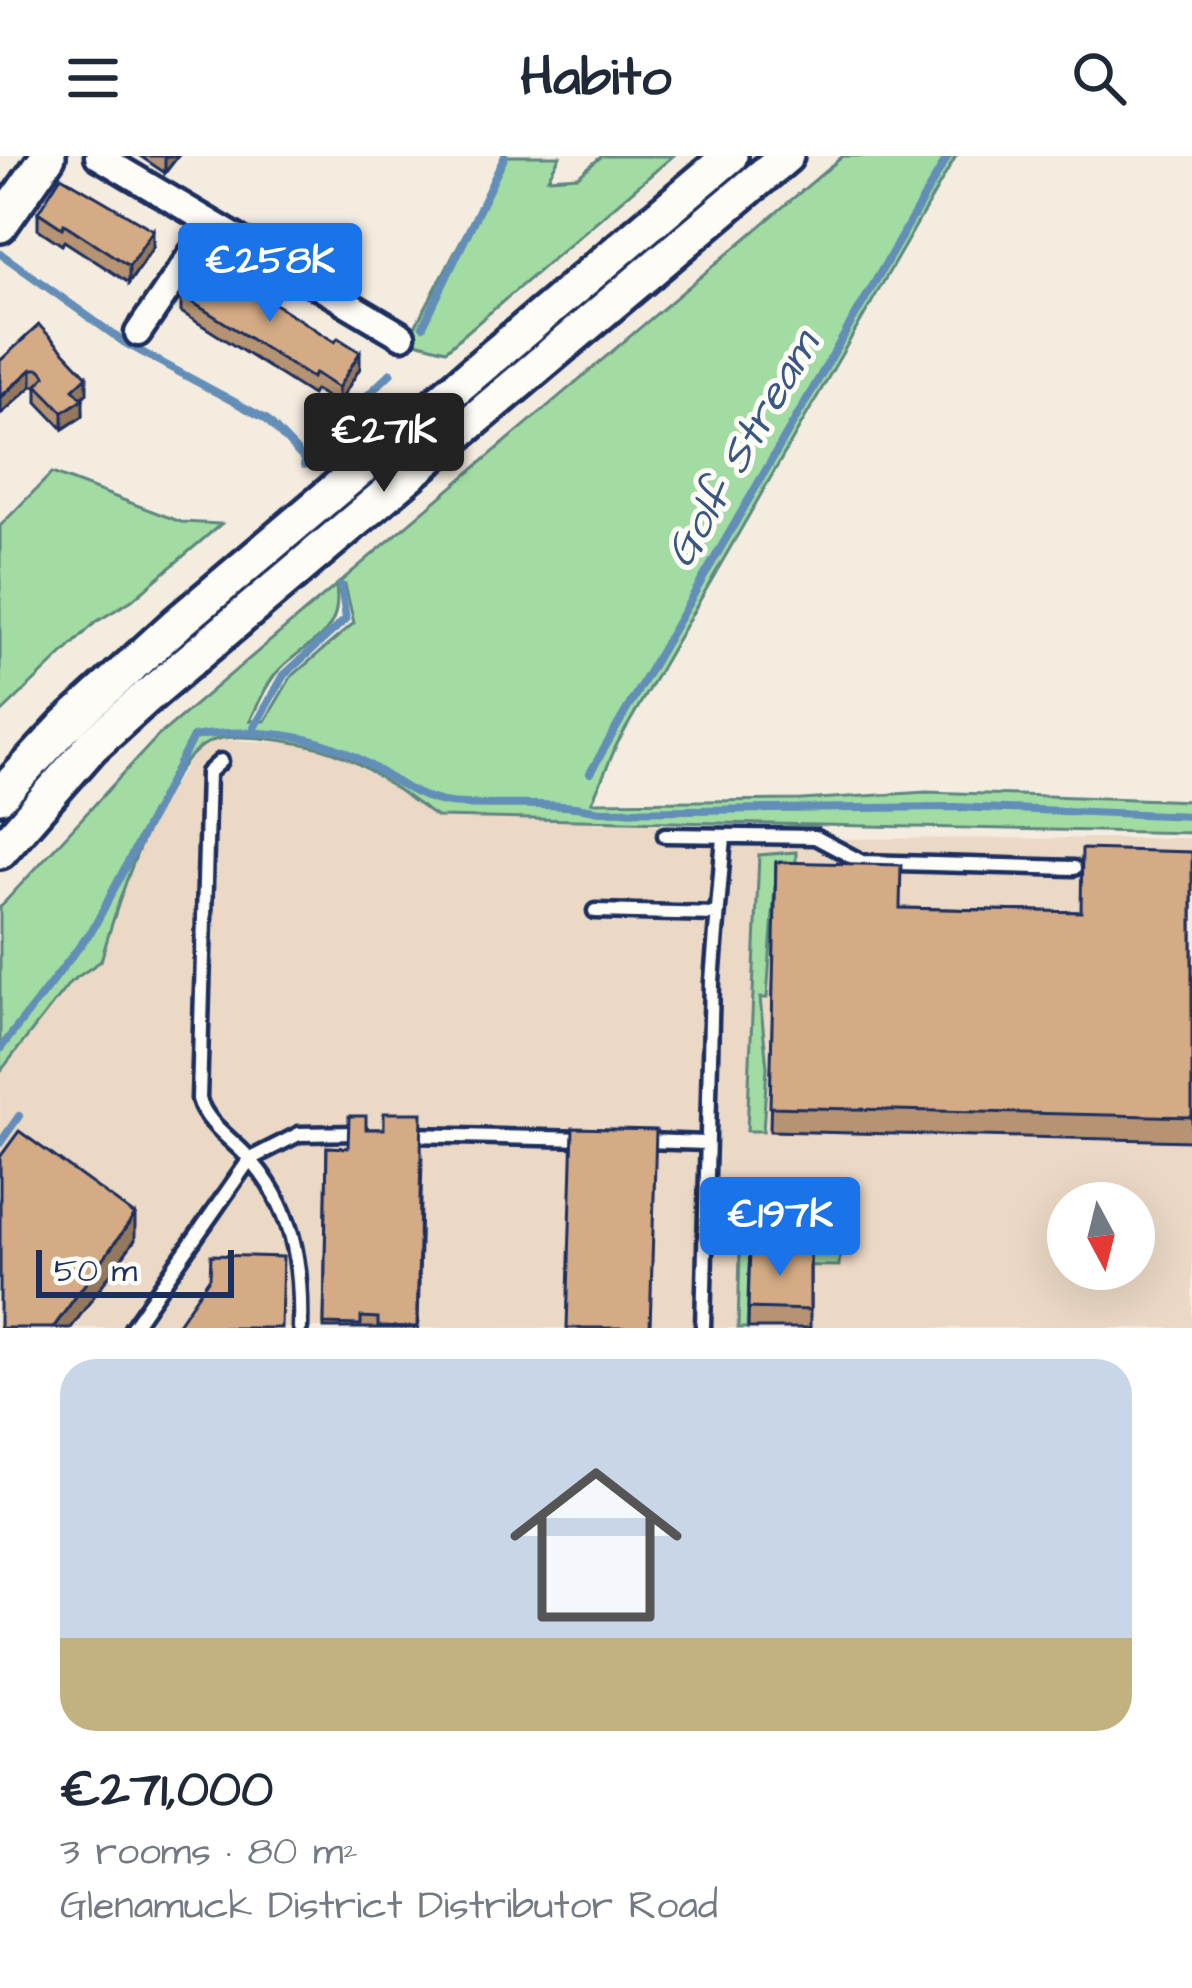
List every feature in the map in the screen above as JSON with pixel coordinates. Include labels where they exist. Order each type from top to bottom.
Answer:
[{"type":"main road","points":[[5,207],[48,156]]},
{"type":"main road","points":[[0,796],[66,725],[164,635],[730,156]]},
{"type":"main road","points":[[0,851],[91,747],[142,700],[786,156]]},
{"type":"street","points":[[98,156],[402,336]]},
{"type":"street","points":[[138,333],[212,224]]},
{"type":"lane","points":[[221,760],[208,773],[199,1099],[205,1114],[250,1159],[292,1226],[300,1328]]},
{"type":"lane","points":[[665,835],[815,837],[862,862],[1074,868]]},
{"type":"lane","points":[[703,1328],[707,1143],[724,837]]},
{"type":"lane","points":[[595,911],[717,914]]},
{"type":"lane","points":[[132,1328],[250,1159],[299,1134],[377,1134]]},
{"type":"lane","points":[[397,1135],[613,1140]]},
{"type":"lane","points":[[635,1140],[707,1143]]},
{"type":"shaded area","points":[[216,739],[306,744],[339,754],[437,817],[634,820],[725,839],[1192,838],[1192,1328],[0,1328],[0,1072],[70,982],[101,961],[125,873],[157,809],[196,751]]},
{"type":"green space","points":[[506,156],[560,156],[548,178],[578,176],[602,156],[673,156],[446,350],[408,340]]},
{"type":"green space","points":[[843,156],[956,156],[617,744],[592,802],[802,800],[926,792],[1192,801],[1192,833],[437,817],[336,753],[277,740],[218,739],[198,749],[161,801],[129,873],[101,961],[70,982],[0,1072],[0,907],[158,736]],"holes":[[[345,585],[354,623],[291,677],[265,721],[250,721],[275,674],[329,627],[337,603],[336,587]]]},
{"type":"green space","points":[[52,473],[181,522],[221,524],[132,600],[96,622],[0,714],[0,526]]},
{"type":"green space","points":[[796,852],[796,870],[775,886],[767,998],[760,998],[767,1067],[763,1131],[747,1131],[759,855]]},
{"type":"green space","points":[[822,1212],[821,1250],[840,1251],[839,1266],[749,1265],[747,1328],[738,1328],[741,1214]]},
{"type":"building","points":[[61,176],[153,230],[129,266],[38,212]]},
{"type":"building","points":[[204,259],[335,342],[338,338],[360,352],[338,388],[315,373],[312,378],[181,295]]},
{"type":"building","points":[[39,325],[87,376],[73,389],[83,399],[63,412],[37,385],[46,376],[40,369],[32,369],[0,397],[0,361]]},
{"type":"building","points":[[1082,849],[1192,852],[1192,1117],[770,1107],[776,862],[901,865],[900,908],[1081,912]]},
{"type":"building","points":[[384,1113],[422,1113],[417,1327],[378,1326],[378,1318],[361,1317],[361,1325],[324,1324],[327,1147],[348,1148],[349,1116],[366,1116],[366,1129],[384,1129]]},
{"type":"building","points":[[573,1128],[656,1130],[650,1328],[567,1328]]},
{"type":"building","points":[[19,1131],[135,1215],[53,1328],[0,1328],[0,1157]]},
{"type":"building","points":[[750,1248],[810,1249],[810,1310],[748,1308]]},
{"type":"building","points":[[211,1255],[283,1257],[281,1328],[175,1328],[210,1277]]},
{"type":"waterway","points":[[423,326],[505,156]]},
{"type":"waterway","name":"Golf Stream","points":[[590,773],[948,156]]},
{"type":"waterway","points":[[1,254],[125,343],[266,419],[304,459]]},
{"type":"waterway","points":[[304,465],[309,451],[391,373]]},
{"type":"waterway","points":[[251,733],[284,675],[346,619],[341,586]]},
{"type":"waterway","name":"Golf Stream","points":[[0,1049],[93,929],[193,737],[252,733],[313,741],[350,754],[422,796],[450,803],[600,811],[954,807],[1192,816]]},
{"type":"waterway","points":[[0,1143],[19,1116]]}]
